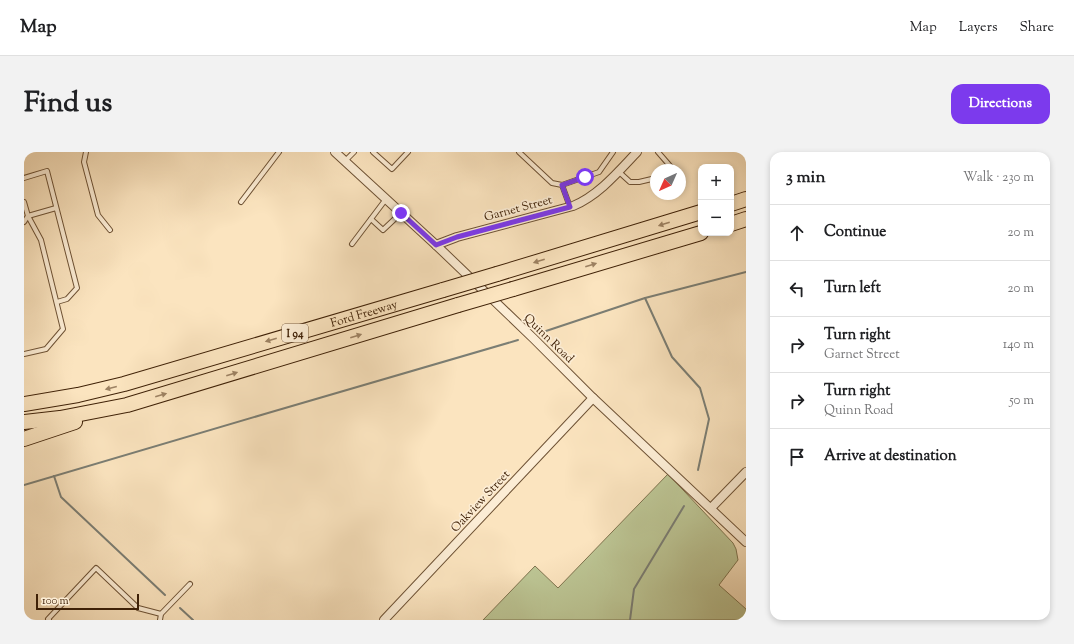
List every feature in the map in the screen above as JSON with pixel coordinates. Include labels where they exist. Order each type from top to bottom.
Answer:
[{"type":"highway","points":[[734,203],[746,199]]},
{"type":"highway","name":"Ford Freeway","points":[[24,404],[78,395],[124,384],[698,213]]},
{"type":"highway","points":[[734,223],[746,219]]},
{"type":"highway","name":"Ford Freeway","points":[[24,422],[60,418],[127,405],[698,234]]},
{"type":"highway","points":[[24,439],[127,405]]},
{"type":"street","name":"Quinn Road","points":[[335,152],[436,245],[593,398],[712,508],[746,542]]},
{"type":"street","name":"Garnet Street","points":[[436,245],[457,237],[570,207],[582,202],[592,196],[637,152]]},
{"type":"street","name":"Oakview Street","points":[[384,620],[593,398]]},
{"type":"street","points":[[712,508],[746,472]]},
{"type":"lane","points":[[86,152],[84,162],[98,215],[110,230]]},
{"type":"lane","points":[[241,202],[279,152]]},
{"type":"lane","points":[[345,161],[354,152]]},
{"type":"lane","points":[[373,152],[392,169],[408,152]]},
{"type":"lane","points":[[519,152],[552,183],[562,185],[599,172],[613,152]]},
{"type":"lane","points":[[658,152],[670,164]]},
{"type":"lane","points":[[24,178],[47,171],[77,288],[67,299],[57,302]]},
{"type":"lane","points":[[618,171],[630,182],[650,179]]},
{"type":"lane","points":[[562,185],[570,207]]},
{"type":"lane","points":[[352,244],[386,199]]},
{"type":"lane","points":[[24,202],[28,216],[41,240],[63,329],[46,349],[24,354]]},
{"type":"lane","points":[[24,222],[28,216],[56,208]]},
{"type":"lane","points":[[371,219],[384,230],[401,213]]},
{"type":"lane","points":[[49,620],[48,619],[96,568],[138,608],[160,614]]},
{"type":"lane","points":[[160,620],[160,614],[190,584]]},
{"type":"green space","points":[[668,474],[733,543],[738,560],[719,585],[746,609],[746,620],[483,620],[535,566],[558,588]]},
{"type":"waterway","points":[[540,333],[645,298],[746,272]]},
{"type":"waterway","points":[[645,298],[672,357],[700,388],[709,419],[698,470]]},
{"type":"waterway","points":[[24,485],[518,340]]},
{"type":"waterway","points":[[54,476],[61,497],[165,595]]},
{"type":"waterway","points":[[630,620],[634,589],[684,506]]},
{"type":"waterway","points":[[180,608],[193,620]]},
{"type":"route","points":[[401,213],[436,245],[457,237],[570,207],[562,185],[585,177]]}]
